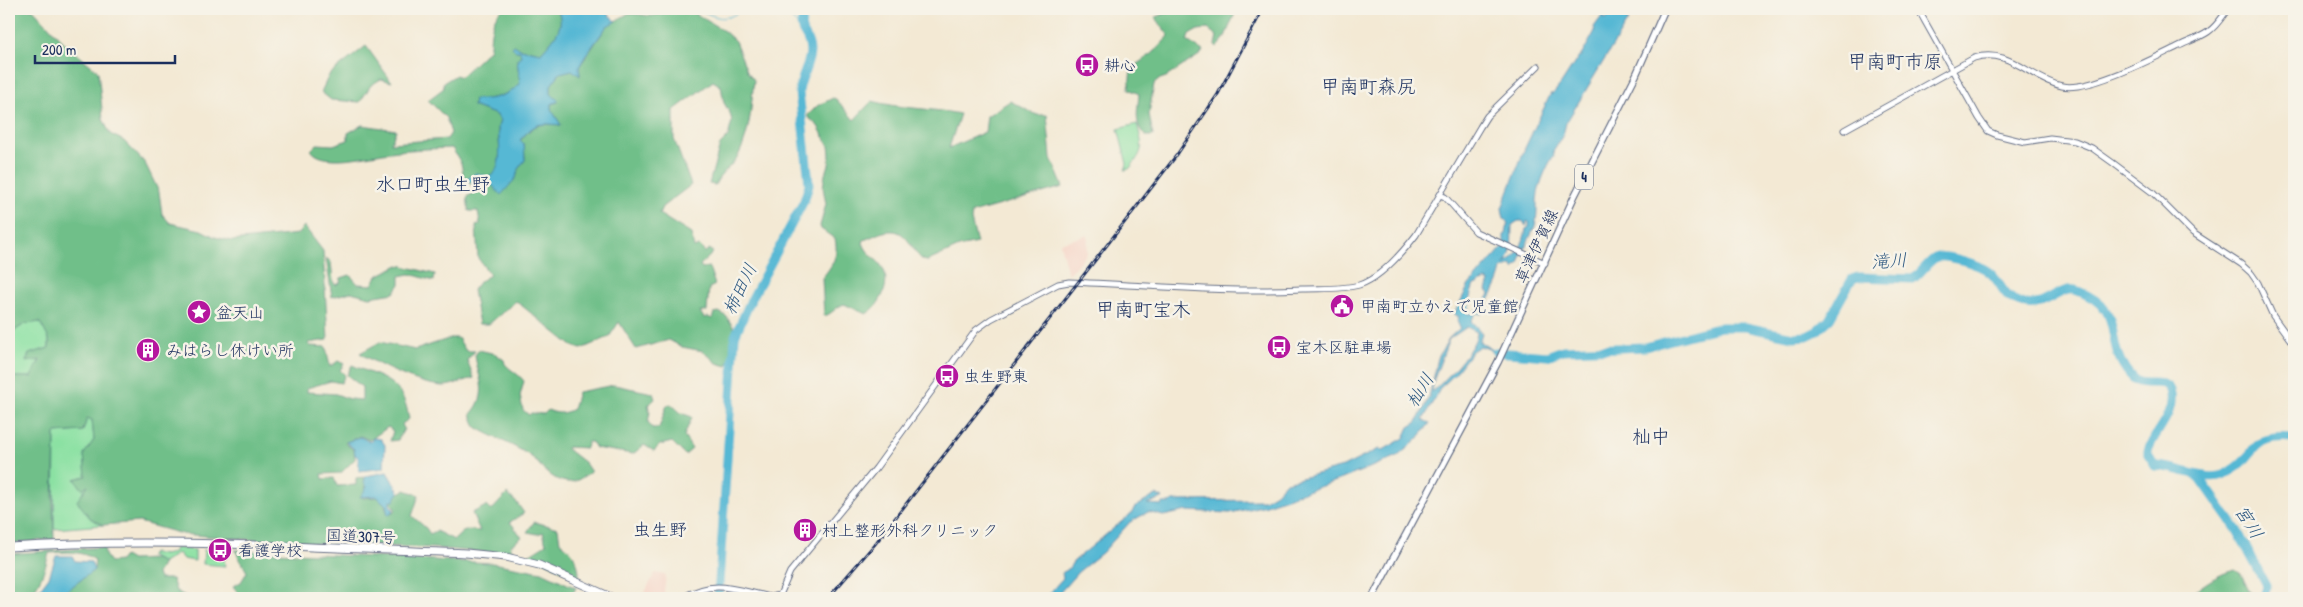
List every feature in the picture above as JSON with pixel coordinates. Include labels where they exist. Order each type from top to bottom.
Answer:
[{"type":"highway","name":"国道307号","points":[[9,547],[114,542],[169,542],[466,553],[506,557],[538,564],[613,598]]},
{"type":"main road","name":"草津伊賀線","points":[[1372,598],[1506,347],[1599,146],[1636,75],[1665,9]]},
{"type":"street","points":[[1918,9],[1988,131],[2013,140],[2025,142],[2058,138],[2088,146],[2153,193],[2192,233],[2242,264],[2251,273],[2273,316],[2294,345]]},
{"type":"street","points":[[1844,130],[1974,58],[1995,55],[2014,62],[2052,83],[2070,87],[2080,86],[2126,71],[2201,36],[2217,24],[2228,9]]},
{"type":"street","points":[[682,598],[697,590],[717,586],[771,597],[780,595],[790,572],[876,468],[976,330],[991,319],[1047,289],[1069,282],[1257,291],[1339,288],[1360,284],[1378,274],[1407,248],[1416,236],[1487,116],[1538,66]]},
{"type":"street","points":[[1440,195],[1445,197],[1476,232],[1544,263]]},
{"type":"shaded area","points":[[1088,235],[1087,253],[1068,275],[1060,243]]},
{"type":"shaded area","points":[[655,573],[666,575],[664,592],[669,598],[642,598]]},
{"type":"green space","points":[[9,9],[33,9],[66,45],[98,71],[103,119],[110,134],[124,141],[145,163],[159,192],[162,214],[170,223],[201,230],[215,237],[232,241],[298,234],[304,226],[323,251],[328,340],[308,343],[310,346],[326,347],[330,367],[338,361],[344,364],[340,370],[345,375],[341,383],[331,381],[307,388],[307,392],[336,394],[349,399],[362,400],[362,387],[347,375],[352,365],[391,383],[402,396],[409,419],[402,424],[404,429],[398,440],[390,441],[393,431],[388,427],[370,440],[360,436],[345,443],[354,450],[355,459],[341,473],[322,474],[323,479],[334,478],[337,486],[356,485],[356,478],[364,477],[366,487],[363,498],[378,497],[385,504],[388,515],[396,510],[391,503],[397,494],[405,490],[419,495],[412,516],[430,534],[436,531],[454,540],[465,530],[480,531],[472,513],[486,506],[491,511],[507,494],[524,513],[510,522],[522,537],[510,546],[513,552],[527,556],[546,544],[543,532],[538,534],[527,532],[534,522],[558,528],[560,542],[569,549],[577,563],[579,579],[544,561],[517,555],[433,548],[279,542],[182,534],[139,522],[103,525],[90,518],[77,501],[88,485],[82,489],[75,479],[86,476],[84,454],[94,440],[92,420],[87,418],[83,431],[55,433],[54,539],[9,544],[9,377],[31,377],[40,360],[26,362],[29,354],[49,348],[49,339],[40,322],[25,324],[9,334]]},
{"type":"green space","points":[[502,9],[557,9],[560,15],[560,22],[557,33],[541,53],[520,49],[514,45],[516,51],[520,51],[521,56],[517,59],[520,84],[510,92],[499,96],[474,100],[473,106],[497,115],[500,121],[498,127],[499,162],[494,173],[489,177],[476,173],[467,179],[491,184],[516,178],[518,169],[525,160],[524,144],[520,141],[530,130],[542,125],[561,125],[551,109],[551,104],[558,102],[551,94],[551,85],[560,73],[572,70],[580,75],[579,67],[607,26],[629,13],[651,16],[665,13],[672,9],[688,9],[724,31],[735,41],[747,71],[754,80],[750,117],[743,145],[736,158],[715,185],[709,184],[720,145],[728,137],[732,121],[724,103],[721,86],[713,81],[674,110],[674,139],[691,185],[662,207],[659,214],[691,234],[694,248],[699,246],[705,252],[710,249],[713,253],[700,265],[702,268],[709,267],[715,285],[709,288],[707,311],[700,312],[704,318],[712,319],[714,313],[719,312],[726,316],[734,328],[731,356],[727,366],[717,363],[703,351],[682,347],[669,340],[636,349],[619,322],[609,337],[581,349],[572,346],[516,301],[489,324],[479,324],[473,290],[480,281],[490,275],[478,258],[476,226],[480,224],[478,211],[469,211],[467,197],[478,190],[464,178],[461,163],[452,148],[405,150],[336,159],[317,155],[311,150],[317,144],[333,145],[348,140],[348,133],[362,125],[396,130],[391,143],[447,139],[451,133],[446,118],[428,100],[444,88],[443,83],[456,75],[460,77],[490,49],[493,22]]},
{"type":"green space","points":[[1179,9],[1235,9],[1236,11],[1224,39],[1217,47],[1215,45],[1217,36],[1208,29],[1198,30],[1189,35],[1187,41],[1203,51],[1154,84],[1149,114],[1153,136],[1146,136],[1139,127],[1138,122],[1139,94],[1129,89],[1131,68],[1152,54],[1169,36],[1155,17]]},
{"type":"green space","points":[[366,46],[392,82],[381,79],[371,85],[360,102],[331,100],[321,92],[329,75]]},
{"type":"green space","points":[[833,98],[854,120],[872,101],[894,106],[960,114],[949,148],[985,132],[987,116],[1010,101],[1037,115],[1047,115],[1051,158],[1063,187],[972,213],[971,220],[977,243],[959,247],[928,261],[923,260],[908,240],[897,232],[884,232],[864,240],[865,247],[880,264],[885,273],[885,286],[880,300],[866,314],[844,304],[824,316],[822,278],[832,265],[836,251],[835,239],[821,229],[820,226],[826,204],[823,187],[830,155],[829,146],[818,126],[807,116],[817,106]]},
{"type":"green space","points":[[1137,124],[1141,138],[1140,152],[1129,169],[1125,170],[1127,164],[1118,129]]},
{"type":"green space","points":[[326,258],[331,262],[335,285],[340,283],[341,278],[350,275],[358,284],[372,285],[377,276],[399,265],[435,274],[434,281],[410,274],[400,276],[400,284],[394,293],[370,297],[351,292],[332,297]]},
{"type":"green space","points":[[40,322],[49,339],[49,348],[29,354],[26,361],[40,359],[31,377],[9,377],[9,334],[25,324]]},
{"type":"green space","points":[[451,338],[458,338],[466,351],[475,351],[467,360],[474,378],[447,386],[434,385],[412,379],[378,364],[360,353],[380,342],[415,350]]},
{"type":"green space","points":[[479,350],[496,354],[524,381],[520,396],[523,410],[529,415],[531,413],[544,414],[548,410],[557,413],[567,412],[573,409],[578,392],[614,385],[653,393],[655,399],[648,405],[650,412],[648,422],[652,428],[659,428],[667,405],[671,404],[681,413],[692,417],[684,436],[692,449],[685,455],[672,442],[660,445],[654,451],[644,445],[633,454],[595,448],[592,442],[588,442],[586,448],[568,447],[567,449],[585,463],[591,472],[574,481],[558,480],[524,452],[476,427],[471,414],[477,406],[481,392],[475,355]]},
{"type":"green space","points":[[87,418],[92,420],[94,440],[84,454],[86,476],[75,479],[89,484],[90,518],[103,525],[54,529],[55,433],[83,431]]},
{"type":"green space","points":[[104,547],[105,555],[110,562],[120,561],[124,556],[131,560],[155,559],[163,563],[157,574],[159,579],[172,579],[176,591],[189,598],[62,598],[66,591],[94,570],[95,560],[79,553],[67,552],[49,553],[41,577],[27,598],[9,598],[9,554]]},
{"type":"green space","points":[[175,548],[195,550],[195,561],[183,559],[178,553],[163,563],[149,556],[153,553],[164,555],[173,553]]},
{"type":"green space","points":[[204,550],[223,554],[232,551],[224,560],[225,566],[203,564]]},
{"type":"green space","points":[[235,550],[492,563],[542,572],[576,588],[570,598],[236,598],[239,594],[233,586],[241,582],[247,572]]},
{"type":"green space","points":[[2235,570],[2241,574],[2253,598],[2187,598],[2222,574]]},
{"type":"water","points":[[557,9],[602,9],[616,21],[607,26],[586,55],[579,67],[580,76],[572,70],[560,73],[551,85],[551,94],[559,101],[551,104],[551,109],[561,125],[538,125],[520,140],[524,144],[525,160],[518,169],[516,178],[501,195],[491,184],[480,188],[467,179],[476,173],[489,177],[497,168],[500,147],[498,127],[500,121],[497,115],[473,106],[474,99],[499,97],[520,84],[517,59],[521,56],[520,51],[516,51],[512,47],[514,45],[520,49],[541,53],[554,38],[559,27],[560,15]]},
{"type":"water","points":[[1610,9],[1635,9],[1566,123],[1563,135],[1553,151],[1554,155],[1545,172],[1538,193],[1535,226],[1519,264],[1514,269],[1512,265],[1502,269],[1501,275],[1482,314],[1476,313],[1471,321],[1482,333],[1479,342],[1495,351],[1509,352],[1505,354],[1492,353],[1489,349],[1480,346],[1472,351],[1454,375],[1441,387],[1423,420],[1430,423],[1417,440],[1398,456],[1342,479],[1266,505],[1230,513],[1187,511],[1163,516],[1148,512],[1130,522],[1103,552],[1078,572],[1055,598],[1045,598],[1063,578],[1062,573],[1073,562],[1132,513],[1134,508],[1156,495],[1163,498],[1147,504],[1162,505],[1162,503],[1174,501],[1264,500],[1276,493],[1286,482],[1343,467],[1379,449],[1383,450],[1404,438],[1409,427],[1417,422],[1429,397],[1438,358],[1449,338],[1460,328],[1457,321],[1459,317],[1454,314],[1469,285],[1504,246],[1504,235],[1506,234],[1508,223],[1504,219],[1502,208],[1525,148],[1551,93],[1552,95],[1579,56],[1581,56],[1595,31],[1594,27],[1605,12],[1604,19],[1607,18]],"holes":[[[1518,221],[1523,221],[1526,226],[1527,221],[1529,222],[1529,227],[1526,229],[1521,245],[1515,255],[1508,263],[1503,265],[1509,258],[1512,242],[1512,225]],[[1487,280],[1490,282],[1487,290],[1490,294],[1486,301],[1469,315],[1469,304],[1474,285]],[[1467,327],[1477,332],[1476,338],[1466,355],[1432,392],[1434,379],[1449,339]]]},
{"type":"water","points":[[360,437],[371,442],[373,438],[381,439],[385,445],[384,468],[359,471],[358,457],[355,455],[354,449],[346,442]]},
{"type":"water","points":[[387,472],[399,492],[394,501],[390,501],[390,505],[394,510],[388,515],[386,505],[376,496],[360,497],[367,487],[364,482],[366,476]]},
{"type":"water","points":[[56,556],[72,556],[75,561],[91,562],[94,570],[66,591],[62,598],[33,598],[49,577]]},
{"type":"waterway","points":[[697,9],[721,18],[726,18],[744,9]]},
{"type":"waterway","points":[[773,9],[785,13],[800,27]]},
{"type":"waterway","name":"柿田川","points":[[718,598],[735,336],[750,302],[804,201],[809,185],[799,92],[810,56],[809,44],[801,28],[803,17],[808,9]]},
{"type":"waterway","name":"滝川","points":[[1496,352],[1547,356],[1563,350],[1645,347],[1721,327],[1746,327],[1793,337],[1807,336],[1817,331],[1829,320],[1852,279],[1858,277],[1913,279],[1935,258],[1947,257],[1963,260],[1985,269],[1993,276],[2009,297],[2021,303],[2038,304],[2064,291],[2071,290],[2093,298],[2103,307],[2112,325],[2119,358],[2128,373],[2142,383],[2157,383],[2166,386],[2171,395],[2170,410],[2148,451],[2148,455],[2155,466],[2216,477],[2235,469],[2259,444],[2278,438],[2294,438]]},
{"type":"waterway","name":"宮川","points":[[2196,475],[2237,530],[2266,585],[2265,598]]},
{"type":"railway","points":[[828,598],[875,544],[1176,156],[1218,94],[1263,9]]},
{"type":"place","name":"耕心","points":[[1087,65]]},
{"type":"place","name":"甲南町立かえで児童館","points":[[1342,306]]},
{"type":"place","name":"盆天山","points":[[199,312]]},
{"type":"place","name":"宝木区駐車場","points":[[1279,347]]},
{"type":"place","name":"みはらし休けい所","points":[[148,350]]},
{"type":"place","name":"虫生野東","points":[[947,376]]},
{"type":"place","name":"村上整形外科クリニック","points":[[805,530]]},
{"type":"place","name":"看護学校","points":[[220,550]]},
{"type":"district","name":"甲南町市原","points":[[1895,61]]},
{"type":"district","name":"甲南町森尻","points":[[1368,86]]},
{"type":"district","name":"水口町虫生野","points":[[433,184]]},
{"type":"district","name":"甲南町宝木","points":[[1143,309]]},
{"type":"district","name":"杣中","points":[[1651,436]]},
{"type":"district","name":"虫生野","points":[[660,530]]},
{"type":"water label","name":"杣川","points":[[1420,390]]}]
